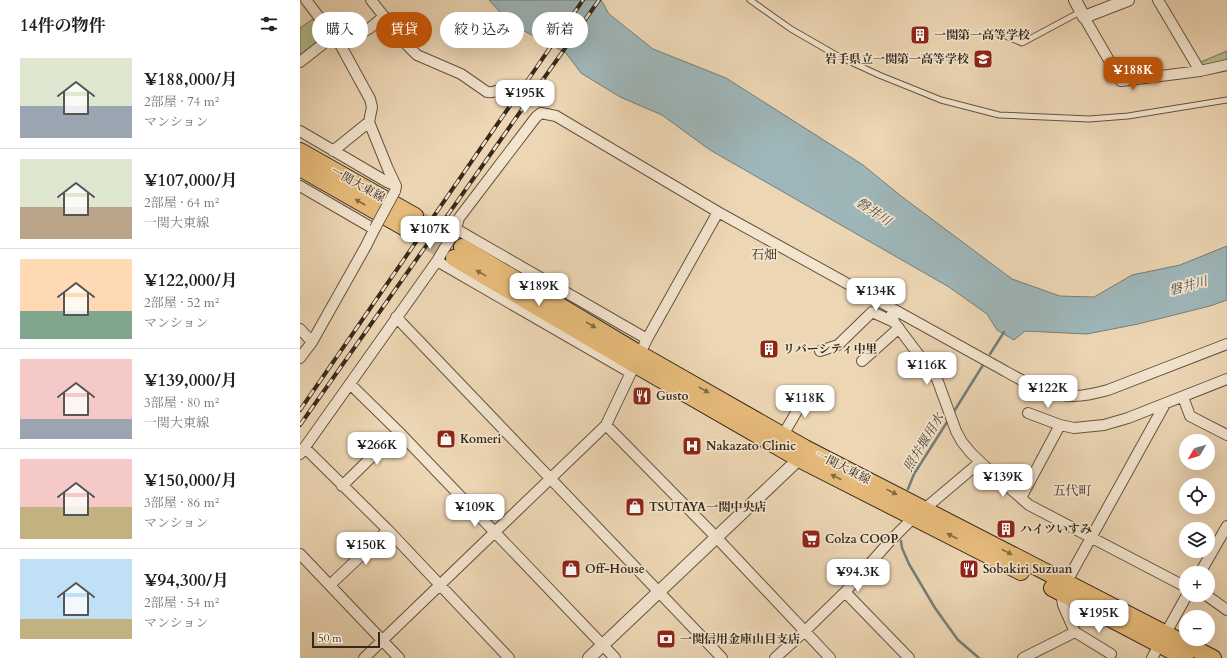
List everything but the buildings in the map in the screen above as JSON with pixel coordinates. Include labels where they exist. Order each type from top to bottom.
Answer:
[{"type":"main road","name":"一関大東線","points":[[300,151],[411,222],[300,168]]},
{"type":"main road","name":"一関大東線","points":[[458,252],[635,364],[802,453],[1063,587],[1159,645],[1185,658]]},
{"type":"main road","name":"一関大東線","points":[[635,364],[783,435],[802,453]]},
{"type":"main road","name":"一関大東線","points":[[1159,645],[1213,658]]},
{"type":"street","points":[[306,0],[315,12]]},
{"type":"street","points":[[371,0],[381,12]]},
{"type":"street","points":[[1075,0],[1121,81],[1200,71],[1227,65]]},
{"type":"street","points":[[1082,14],[1128,0]]},
{"type":"street","points":[[1158,0],[1200,71]]},
{"type":"street","points":[[368,29],[376,23]]},
{"type":"street","points":[[300,62],[318,48]]},
{"type":"street","points":[[300,358],[312,342],[366,246],[395,188],[369,122],[372,103],[342,48]]},
{"type":"street","points":[[410,48],[419,57],[461,74],[487,92],[492,93],[504,88],[509,89]]},
{"type":"street","points":[[509,658],[388,530],[342,486],[302,451],[437,261],[456,229],[459,218],[541,113],[556,116],[718,212],[1034,387],[1053,393],[1073,396],[1087,395],[1108,390],[1227,344]]},
{"type":"street","points":[[334,151],[369,122]]},
{"type":"street","points":[[300,131],[395,188]]},
{"type":"street","points":[[300,186],[374,229]]},
{"type":"street","points":[[364,658],[606,425],[647,339],[718,212]]},
{"type":"street","points":[[456,229],[647,339]]},
{"type":"street","points":[[437,261],[635,364]]},
{"type":"street","points":[[891,307],[896,325],[937,379],[962,442],[980,462],[1029,505],[1179,583]]},
{"type":"street","points":[[820,351],[838,345],[872,312],[896,325]]},
{"type":"street","points":[[396,317],[722,658]]},
{"type":"street","points":[[862,361],[896,325]]},
{"type":"street","points":[[300,329],[312,342]]},
{"type":"street","points":[[1028,413],[1060,425],[1074,428],[1104,425],[1128,418],[1227,380]]},
{"type":"street","points":[[350,384],[398,431],[615,658]]},
{"type":"street","points":[[783,435],[808,392]]},
{"type":"street","points":[[1183,397],[1190,416],[1227,436]]},
{"type":"street","points":[[1111,654],[1075,632],[1063,605],[1063,587],[1165,404]]},
{"type":"street","points":[[606,425],[716,537],[830,658]]},
{"type":"street","points":[[1021,498],[1060,425]]},
{"type":"street","points":[[342,486],[398,431]]},
{"type":"street","points":[[589,658],[802,453]]},
{"type":"street","points":[[775,658],[845,592],[890,541],[920,513],[980,462]]},
{"type":"street","points":[[1204,566],[1227,526]]},
{"type":"street","points":[[330,585],[388,530]]},
{"type":"street","points":[[300,554],[399,658]]},
{"type":"street","points":[[845,592],[910,658]]},
{"type":"street","points":[[1215,601],[1227,610]]},
{"type":"street","points":[[1159,645],[1183,602]]},
{"type":"street","points":[[1023,658],[1075,632]]},
{"type":"lane","points":[[750,0],[791,29],[836,55],[879,75],[941,100],[999,114],[1089,119],[1128,116],[1227,100]]},
{"type":"lane","points":[[999,33],[1022,43],[1082,14]]},
{"type":"green space","points":[[312,20],[312,48],[300,57],[300,28]]},
{"type":"green space","points":[[1227,51],[1227,64],[1201,69],[1196,64]]},
{"type":"water","name":"磐井川","points":[[489,0],[601,0],[609,14],[653,49],[726,78],[863,165],[901,196],[1012,279],[1060,296],[1094,297],[1132,275],[1180,265],[1227,246],[1227,300],[1210,306],[1138,324],[1087,334],[1025,331],[1014,340],[997,330],[987,314],[949,287],[710,150],[662,115],[620,97],[581,73],[566,53],[557,48],[588,48],[588,12],[532,12],[532,35],[524,31],[524,12],[500,12]]},
{"type":"waterway","name":"照井堰用水","points":[[990,354],[1004,332]]},
{"type":"waterway","name":"照井堰用水","points":[[953,413],[983,365]]},
{"type":"waterway","name":"照井堰用水","points":[[908,489],[914,474],[949,419]]},
{"type":"waterway","name":"照井堰用水","points":[[901,541],[902,548],[909,564],[935,608],[958,640],[979,658]]},
{"type":"tunnel","points":[[415,216],[462,247]]},
{"type":"tunnel","points":[[407,229],[454,258]]},
{"type":"railway","points":[[300,410],[583,0]]},
{"type":"railway","points":[[300,425],[599,0]]},
{"type":"place","name":"一関第一高等学校","points":[[920,35]]},
{"type":"place","name":"岩手県立一関第一高等学校","points":[[983,59]]},
{"type":"place","name":"リバーシティ中里","points":[[769,349]]},
{"type":"place","name":"Gusto","points":[[642,396]]},
{"type":"place","name":"Komeri","points":[[446,439]]},
{"type":"place","name":"Nakazato Clinic","points":[[692,446]]},
{"type":"place","name":"TSUTAYA一関中央店","points":[[635,507]]},
{"type":"place","name":"ハイツいすみ","points":[[1006,529]]},
{"type":"place","name":"Colza COOP","points":[[811,539]]},
{"type":"place","name":"Off-House","points":[[571,569]]},
{"type":"place","name":"Sobakiri Suzuan","points":[[969,569]]},
{"type":"place","name":"一関信用金庫山目支店","points":[[666,639]]},
{"type":"district","name":"石畑","points":[[764,254]]},
{"type":"district","name":"五代町","points":[[1072,490]]}]
